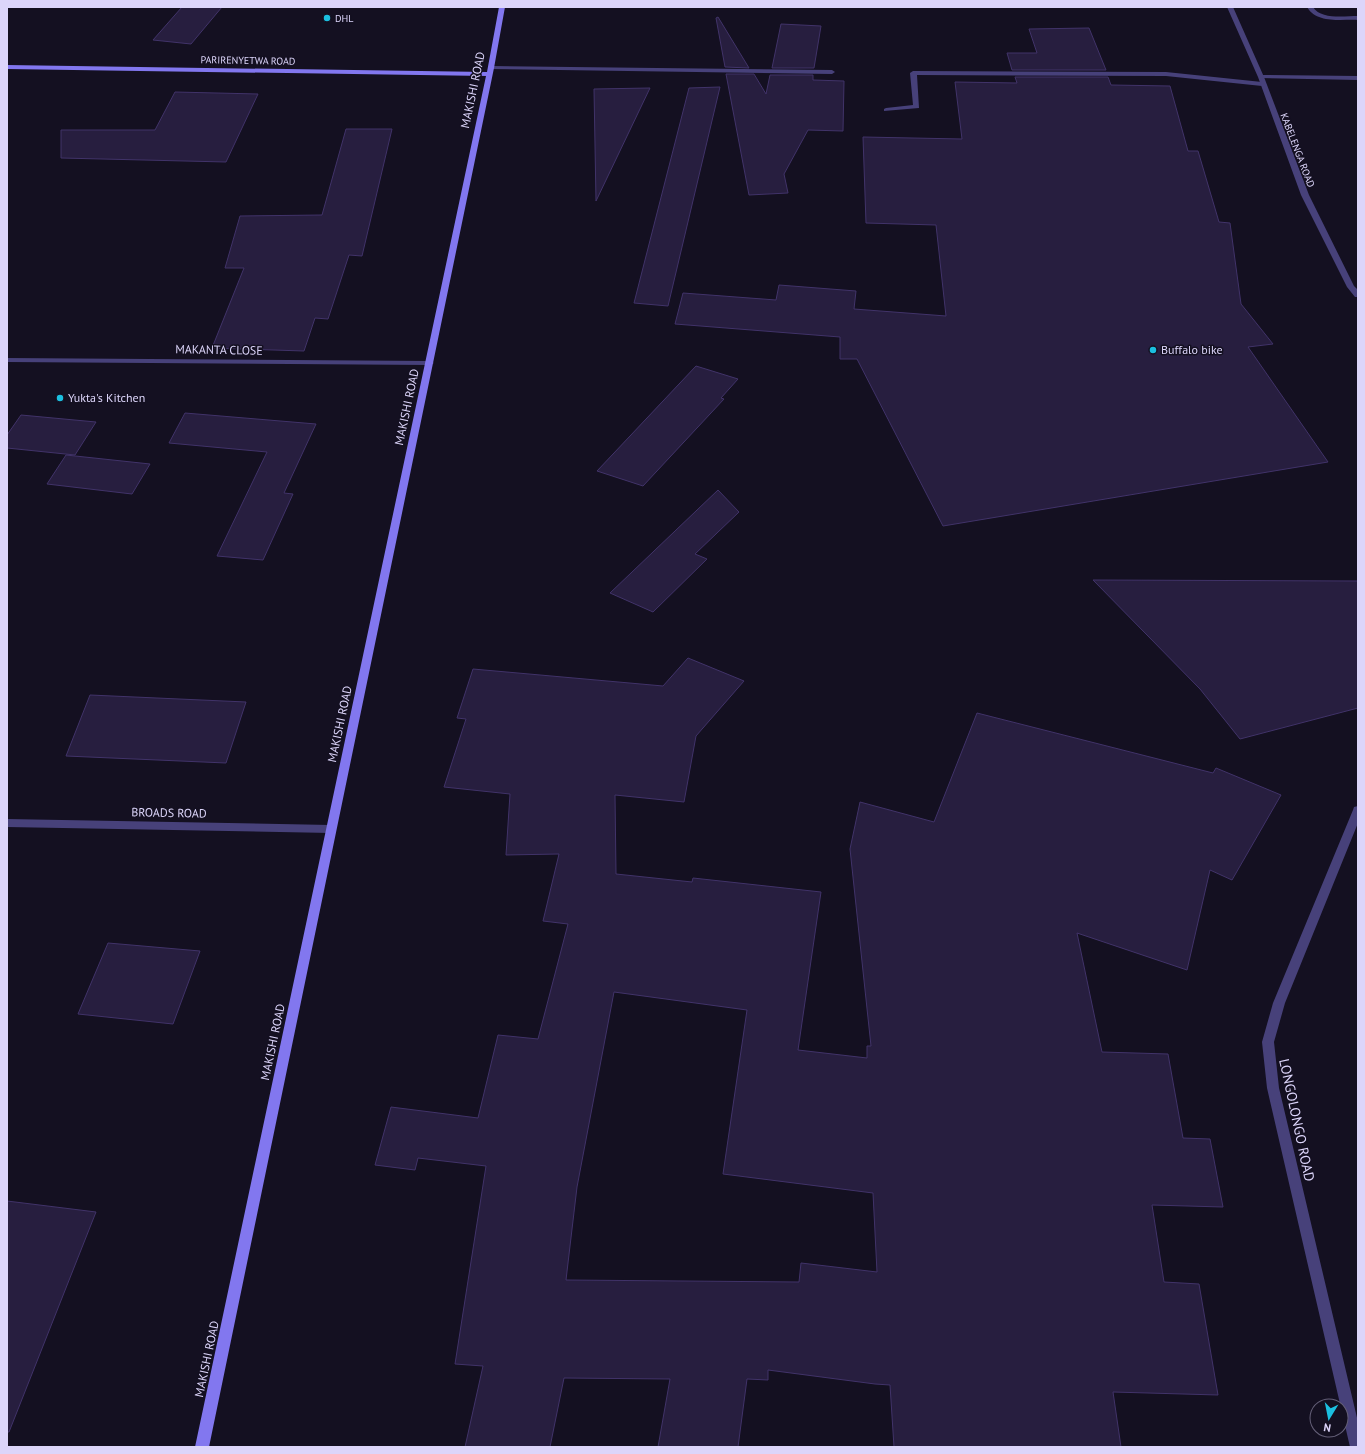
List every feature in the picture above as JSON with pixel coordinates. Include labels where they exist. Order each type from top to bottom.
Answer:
[{"type":"main road","name":"MAKISHI ROAD","points":[[202,1447],[430,363],[502,7]]},
{"type":"main road","name":"PARIRENYETWA ROAD","points":[[7,67],[490,71]]},
{"type":"street","name":"KABELENGA ROAD","points":[[1230,7],[1262,81],[1305,195],[1350,287],[1358,295]]},
{"type":"street","points":[[1310,7],[1313,12],[1324,17],[1358,18]]},
{"type":"street","points":[[490,71],[832,72]]},
{"type":"street","points":[[886,110],[917,107],[913,73],[1166,74],[1262,81],[1358,78]]},
{"type":"street","name":"MAKANTA CLOSE","points":[[7,360],[430,363]]},
{"type":"street","name":"LONGOLONGO ROAD","points":[[1357,1447],[1273,1088],[1268,1061],[1268,1042],[1279,1003],[1358,810]]},
{"type":"street","name":"BROADS ROAD","points":[[7,823],[331,829]]},
{"type":"building","points":[[182,7],[222,7],[191,44],[153,40]]},
{"type":"building","points":[[718,17],[749,68],[725,67],[716,18]]},
{"type":"building","points":[[781,24],[821,26],[814,68],[772,68]]},
{"type":"building","points":[[1089,28],[1106,70],[1012,70],[1007,53],[1037,53],[1029,29]]},
{"type":"building","points":[[726,74],[754,74],[766,94],[770,75],[813,75],[813,80],[844,81],[843,131],[808,130],[784,174],[788,193],[749,195]]},
{"type":"building","points":[[1015,77],[1108,77],[1111,85],[1170,86],[1188,151],[1198,151],[1219,222],[1230,223],[1241,304],[1273,344],[1248,347],[1328,462],[943,526],[857,359],[840,359],[840,337],[675,324],[683,293],[776,300],[779,285],[856,291],[854,309],[946,316],[936,225],[866,223],[863,137],[962,139],[955,82],[1017,83]]},
{"type":"building","points":[[720,87],[668,306],[634,303],[689,88]]},
{"type":"building","points":[[650,88],[596,201],[594,89]]},
{"type":"building","points":[[175,92],[258,94],[226,162],[61,158],[61,130],[155,130]]},
{"type":"building","points":[[346,129],[392,129],[362,256],[349,255],[328,319],[315,318],[304,351],[212,348],[244,268],[225,268],[240,216],[322,215]]},
{"type":"building","points":[[696,366],[738,379],[721,398],[724,399],[643,486],[597,471]]},
{"type":"building","points":[[185,413],[316,424],[284,493],[293,494],[263,560],[217,556],[267,452],[169,443]]},
{"type":"building","points":[[21,415],[96,422],[75,455],[7,448],[7,435]]},
{"type":"building","points":[[66,455],[150,464],[132,494],[47,484]]},
{"type":"building","points":[[718,490],[739,512],[695,554],[707,559],[653,612],[610,593]]},
{"type":"building","points":[[1093,580],[1358,581],[1358,708],[1240,739],[1200,689]]},
{"type":"building","points":[[688,658],[744,681],[696,736],[684,802],[615,795],[616,874],[692,882],[693,878],[821,892],[798,1050],[867,1058],[867,1046],[871,1046],[850,849],[860,802],[934,822],[977,713],[1213,773],[1216,768],[1281,795],[1232,880],[1210,870],[1187,970],[1077,933],[1102,1052],[1168,1054],[1183,1138],[1210,1139],[1223,1207],[1152,1205],[1164,1282],[1199,1284],[1218,1395],[1113,1392],[1121,1447],[894,1447],[890,1385],[768,1370],[768,1380],[747,1379],[738,1447],[658,1447],[670,1379],[564,1378],[550,1447],[465,1447],[483,1366],[455,1364],[486,1166],[418,1158],[415,1170],[375,1165],[391,1107],[478,1118],[498,1035],[538,1039],[568,924],[543,921],[559,854],[506,855],[510,794],[444,787],[466,719],[457,718],[473,669],[663,686]],"holes":[[[614,992],[747,1010],[723,1174],[873,1193],[877,1272],[801,1263],[799,1282],[566,1280],[577,1187]]]},
{"type":"building","points":[[90,695],[246,702],[226,763],[66,756]]},
{"type":"building","points":[[108,943],[200,951],[173,1024],[78,1014]]},
{"type":"building","points":[[7,1201],[96,1212],[9,1432],[7,1432]]},
{"type":"place","name":"DHL","points":[[327,18]]},
{"type":"place","name":"Buffalo bike","points":[[1153,350]]},
{"type":"place","name":"Yukta's Kitchen","points":[[60,398]]}]
